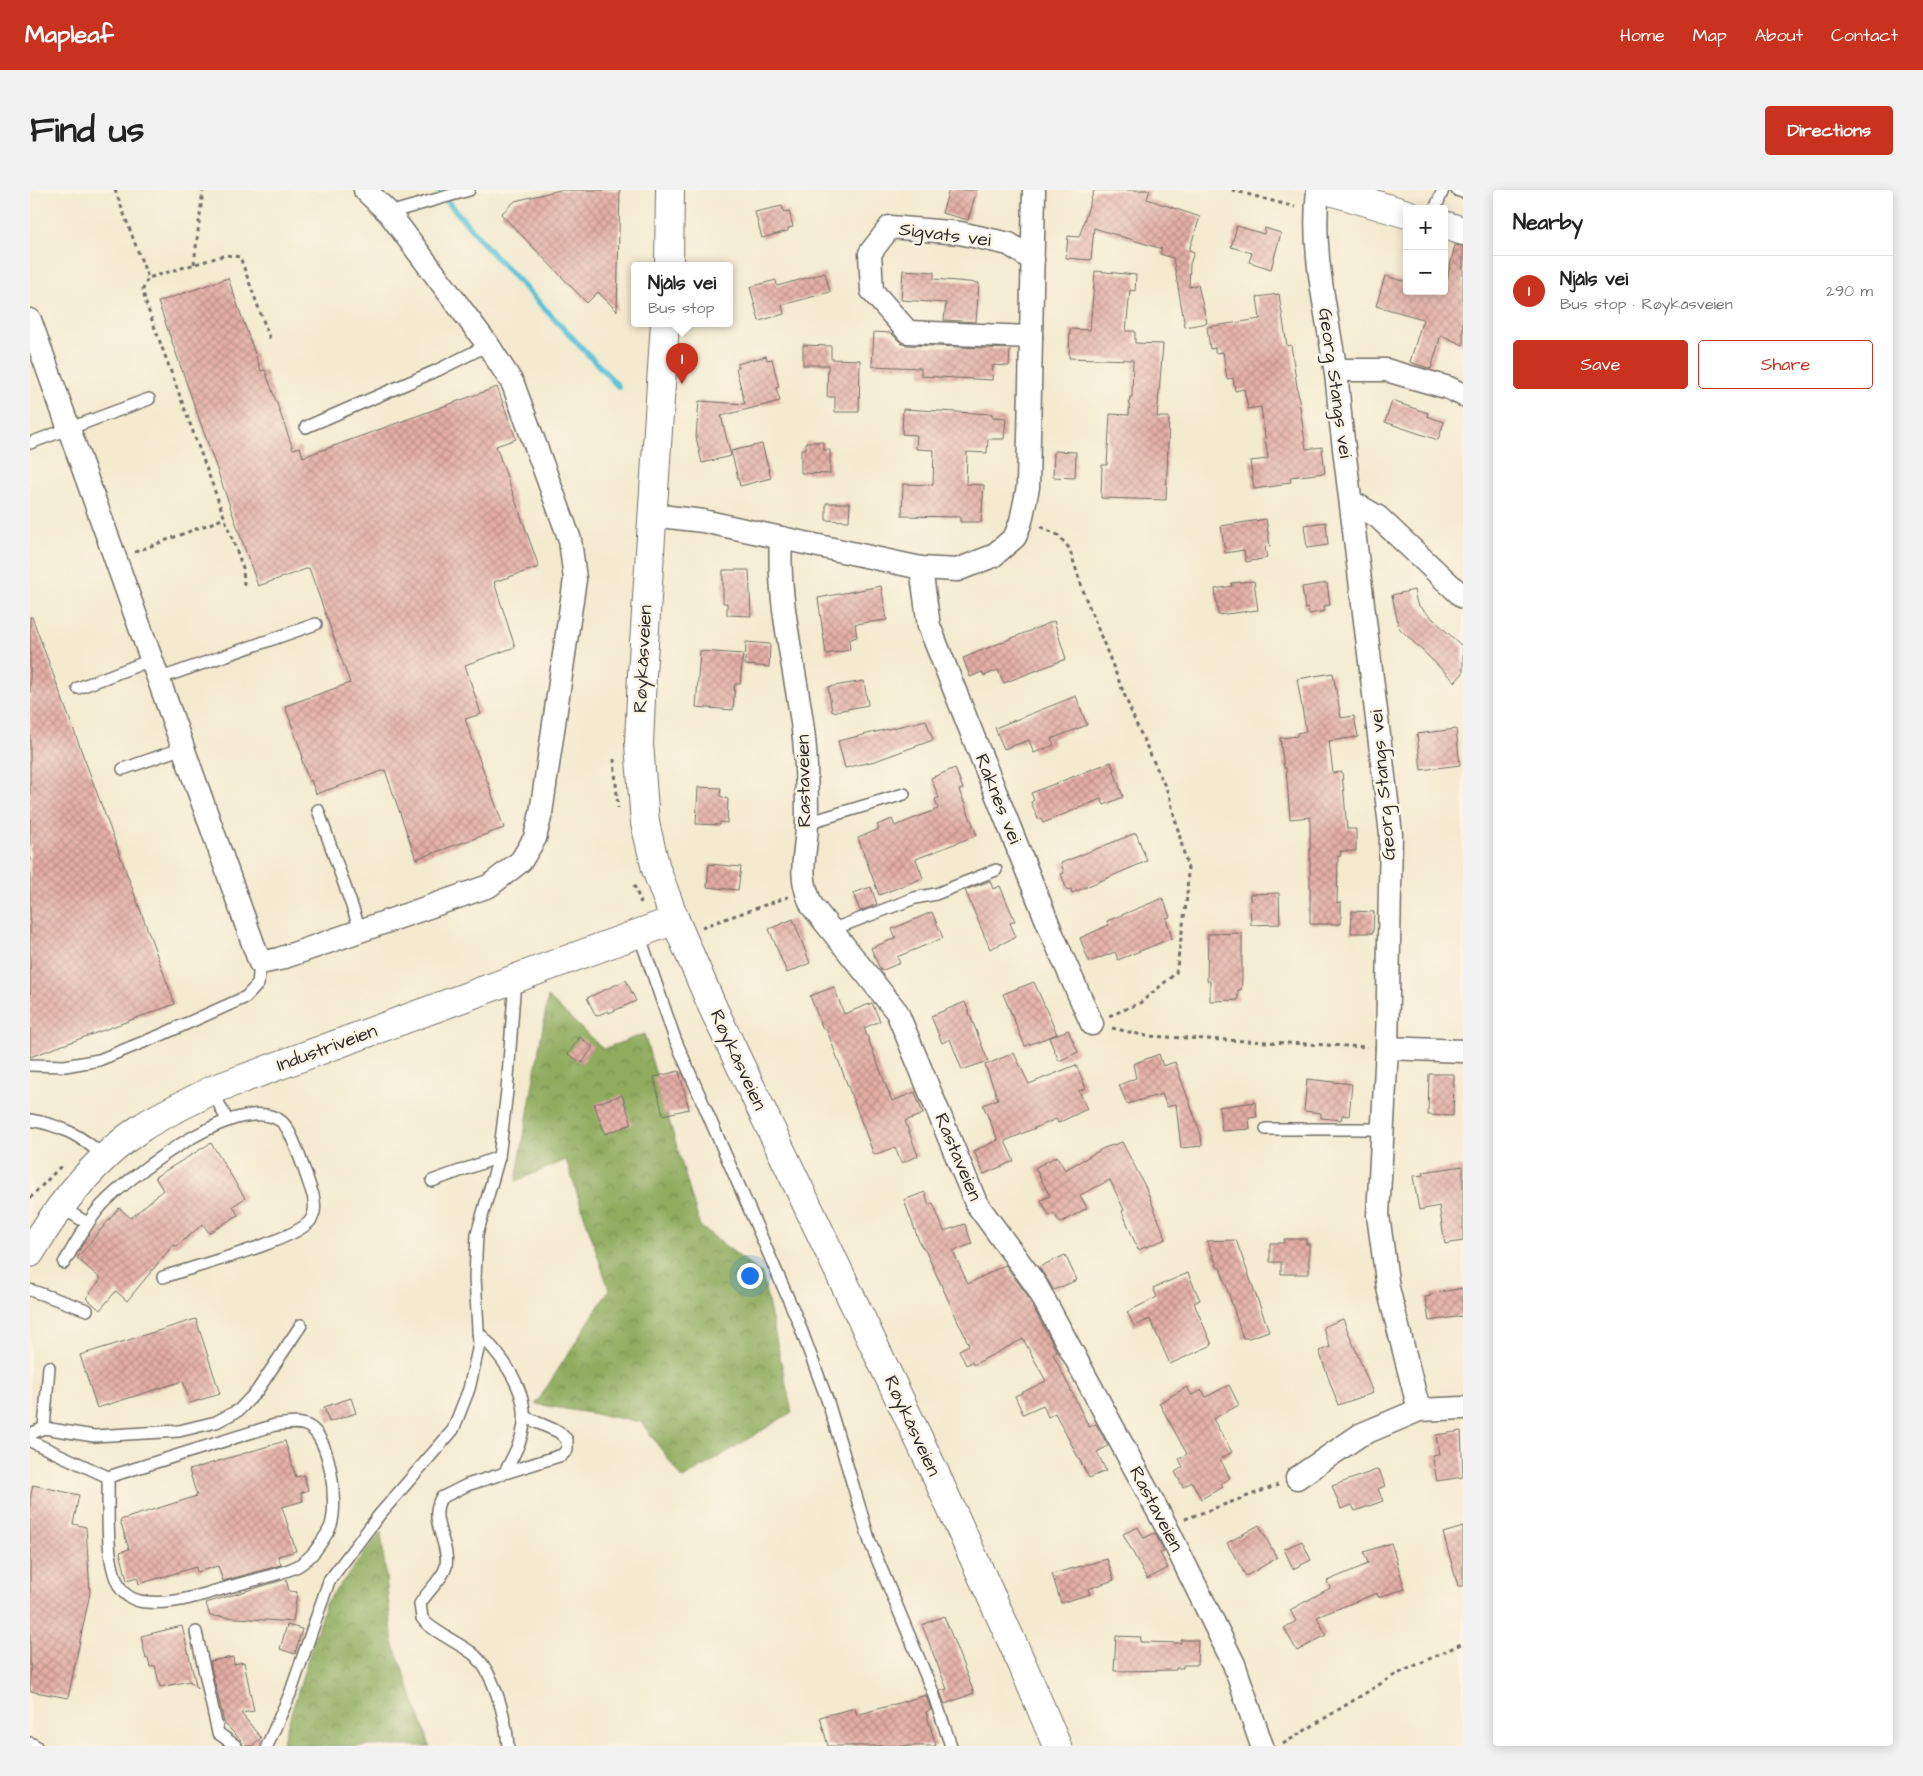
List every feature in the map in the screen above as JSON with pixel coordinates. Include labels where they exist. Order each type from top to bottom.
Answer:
[{"type":"main road","points":[[669,262],[670,190]]},
{"type":"main road","points":[[1321,201],[1403,213]]},
{"type":"main road","points":[[1448,226],[1463,231]]},
{"type":"main road","name":"Røykåsveien","points":[[665,327],[641,691],[640,774],[645,823],[651,849],[678,928],[736,1058],[972,1552],[1056,1746]]},
{"type":"main road","name":"Industriveien","points":[[30,1253],[61,1207],[105,1158],[141,1128],[212,1090],[639,934],[678,928]]},
{"type":"street","points":[[30,320],[260,963],[279,959],[360,929],[489,886],[520,860],[535,838],[541,813],[575,579],[570,540],[512,384],[488,345],[389,212],[365,190]]},
{"type":"street","points":[[652,515],[702,521],[921,568],[957,570],[993,556],[1015,537],[1022,521],[1028,487],[1034,190]]},
{"type":"street","name":"Georg Stangs vei","points":[[1318,190],[1321,201],[1318,271],[1336,370],[1340,424],[1352,502],[1391,834],[1387,1048],[1378,1215],[1386,1279],[1419,1410]]},
{"type":"street","name":"Sigvats vei","points":[[1032,337],[908,332],[872,291],[870,254],[890,227],[960,233],[1009,244],[1033,260]]},
{"type":"street","points":[[1336,370],[1386,370],[1449,388],[1463,395]]},
{"type":"street","points":[[1352,502],[1378,517],[1463,597]]},
{"type":"street","name":"Rastaveien","points":[[781,538],[781,582],[804,732],[807,823],[802,866],[804,889],[812,906],[897,1012],[976,1203],[1036,1285],[1166,1526],[1234,1664],[1262,1746]]},
{"type":"street","name":"Raknes vei","points":[[921,568],[929,626],[1053,936],[1092,1024]]},
{"type":"street","points":[[1387,1048],[1463,1051]]},
{"type":"street","points":[[1297,1478],[1360,1435],[1419,1410],[1463,1408]]},
{"type":"lane","points":[[389,212],[469,190]]},
{"type":"lane","points":[[1437,205],[1443,190]]},
{"type":"lane","points":[[1457,190],[1463,192]]},
{"type":"lane","points":[[306,427],[438,370],[488,345]]},
{"type":"lane","points":[[30,443],[149,399]]},
{"type":"lane","points":[[78,688],[155,670],[316,624]]},
{"type":"lane","points":[[123,769],[183,748]]},
{"type":"lane","points":[[807,823],[904,794]]},
{"type":"lane","points":[[318,810],[360,929]]},
{"type":"lane","points":[[831,930],[915,898],[936,894],[996,870]]},
{"type":"lane","points":[[639,934],[675,1039],[798,1321],[828,1402],[870,1542],[932,1690],[951,1746]]},
{"type":"lane","points":[[30,1065],[65,1066],[99,1060],[161,1036],[246,997],[258,984],[260,963]]},
{"type":"lane","points":[[267,1746],[290,1694],[329,1581],[380,1514],[453,1430],[469,1389],[479,1345],[475,1278],[477,1234],[499,1157],[507,1091],[515,979]]},
{"type":"lane","points":[[212,1090],[227,1120]]},
{"type":"lane","points":[[64,1264],[87,1223],[103,1204],[137,1175],[182,1143],[227,1120],[253,1113],[281,1121],[289,1130],[313,1195],[315,1206],[312,1219],[304,1227],[284,1238],[163,1277]]},
{"type":"lane","points":[[30,1120],[53,1124],[73,1134],[91,1144],[105,1158]]},
{"type":"lane","points":[[1266,1129],[1382,1129]]},
{"type":"lane","points":[[432,1181],[499,1157]]},
{"type":"lane","points":[[61,1207],[87,1223]]},
{"type":"lane","points":[[30,1290],[87,1310]]},
{"type":"lane","points":[[30,1434],[44,1428],[94,1436],[179,1431],[216,1422],[239,1410],[257,1391],[301,1325]]},
{"type":"lane","points":[[478,1332],[493,1346],[515,1380],[522,1399],[525,1417],[523,1432],[505,1472]]},
{"type":"lane","points":[[44,1428],[48,1367]]},
{"type":"lane","points":[[508,1746],[507,1731],[487,1669],[474,1654],[426,1623],[422,1618],[420,1607],[421,1601],[446,1568],[446,1550],[437,1516],[440,1500],[447,1493],[505,1472],[555,1458],[567,1450],[567,1440],[559,1432],[525,1417]]},
{"type":"lane","points":[[30,1441],[108,1477],[275,1426],[299,1423],[309,1426],[318,1435],[325,1453],[335,1492],[334,1511],[330,1527],[314,1553],[300,1565],[281,1573],[172,1602],[146,1602],[134,1600],[122,1590],[116,1576],[111,1559],[108,1477]]},
{"type":"lane","points":[[196,1632],[218,1733],[236,1746]]},
{"type":"lane","points":[[30,1743],[36,1746]]},
{"type":"path","points":[[115,190],[148,278],[144,289],[145,301],[243,568],[244,585]]},
{"type":"path","points":[[194,264],[203,190]]},
{"type":"path","points":[[1232,190],[1321,201]]},
{"type":"path","points":[[148,278],[226,255],[240,257],[271,342]]},
{"type":"path","points":[[115,559],[225,518]]},
{"type":"path","points":[[1022,521],[1045,528],[1058,535],[1069,548],[1089,607],[1135,721],[1169,795],[1188,869],[1187,897],[1176,973],[1140,1003],[1092,1024]]},
{"type":"path","points":[[678,928],[772,904],[804,889]]},
{"type":"path","points":[[1092,1024],[1146,1036],[1387,1048]]},
{"type":"path","points":[[1166,1526],[1297,1478]]},
{"type":"path","points":[[1280,1746],[1393,1676],[1463,1643]]},
{"type":"green space","points":[[548,997],[603,1049],[644,1034],[700,1226],[762,1274],[792,1412],[683,1479],[641,1422],[536,1404],[609,1290],[566,1160],[516,1181]]},
{"type":"green space","points":[[381,1532],[393,1642],[430,1746],[281,1746],[325,1604]]},
{"type":"building","points":[[560,190],[620,190],[617,311],[598,292],[587,303],[501,214],[515,201]]},
{"type":"building","points":[[949,190],[977,190],[968,220],[942,213]]},
{"type":"building","points":[[1094,190],[1150,190],[1147,199],[1200,217],[1189,250],[1194,252],[1190,264],[1189,287],[1198,285],[1207,323],[1185,327],[1173,258],[1160,254],[1162,249],[1094,228],[1091,260],[1066,258],[1068,236],[1079,237]]},
{"type":"building","points":[[782,206],[784,212],[789,211],[793,227],[788,228],[788,231],[762,238],[755,212]]},
{"type":"building","points":[[1237,226],[1264,234],[1265,228],[1281,233],[1271,269],[1249,262],[1252,253],[1231,247]]},
{"type":"building","points":[[1455,245],[1463,246],[1463,345],[1441,335],[1431,369],[1410,362],[1423,319],[1376,306],[1385,276],[1403,281],[1403,295],[1448,295],[1448,274]]},
{"type":"building","points":[[903,270],[934,272],[934,279],[979,283],[976,322],[944,320],[946,303],[901,300]]},
{"type":"building","points":[[1095,271],[1136,275],[1135,291],[1130,290],[1126,331],[1135,331],[1135,343],[1163,344],[1157,417],[1169,417],[1166,500],[1101,498],[1102,465],[1107,465],[1110,414],[1129,415],[1130,397],[1132,397],[1133,360],[1069,358],[1070,329],[1090,330]]},
{"type":"building","points":[[825,273],[830,292],[782,305],[784,314],[759,321],[750,287],[776,280],[777,286]]},
{"type":"building","points":[[228,278],[261,371],[265,370],[293,449],[300,447],[303,457],[497,387],[516,439],[496,446],[539,567],[494,582],[515,647],[465,665],[481,714],[465,719],[504,828],[416,859],[385,770],[316,794],[311,780],[309,781],[301,758],[303,757],[285,706],[350,683],[309,568],[258,586],[158,302]]},
{"type":"building","points":[[1279,294],[1287,346],[1291,345],[1306,449],[1322,447],[1325,473],[1290,477],[1291,482],[1282,483],[1282,485],[1254,489],[1250,461],[1268,459],[1261,407],[1248,409],[1244,389],[1235,391],[1233,378],[1227,379],[1223,352],[1215,353],[1215,348],[1210,349],[1207,327],[1260,319],[1257,297]]},
{"type":"building","points":[[874,332],[891,333],[902,344],[907,345],[1010,349],[1009,366],[993,365],[992,380],[921,376],[921,368],[872,366]]},
{"type":"building","points":[[803,345],[831,346],[831,359],[860,360],[859,412],[835,412],[835,397],[827,397],[828,365],[803,365]]},
{"type":"building","points":[[766,356],[767,360],[772,359],[779,387],[776,388],[780,401],[721,416],[731,456],[702,463],[696,437],[699,401],[745,404],[736,368],[738,367],[737,364]]},
{"type":"building","points":[[1392,401],[1428,413],[1427,416],[1444,422],[1438,440],[1385,422]]},
{"type":"building","points":[[903,409],[992,414],[992,417],[1006,418],[1004,439],[988,439],[987,453],[967,452],[966,484],[984,485],[981,522],[960,522],[960,517],[902,516],[903,484],[933,485],[934,450],[916,449],[917,435],[902,434]]},
{"type":"building","points":[[806,442],[824,442],[824,450],[830,450],[830,474],[801,473],[801,449],[806,449]]},
{"type":"building","points":[[762,444],[771,478],[740,486],[731,451]]},
{"type":"building","points":[[1054,451],[1076,452],[1075,478],[1053,477]]},
{"type":"building","points":[[826,503],[850,503],[849,521],[826,520]]},
{"type":"building","points":[[1266,519],[1270,546],[1265,547],[1267,558],[1246,562],[1244,550],[1225,553],[1221,526]]},
{"type":"building","points":[[1326,522],[1328,545],[1307,548],[1304,525]]},
{"type":"building","points":[[723,570],[749,570],[751,616],[727,615],[727,603],[723,603]]},
{"type":"building","points":[[1254,581],[1258,610],[1218,615],[1215,589],[1232,586],[1231,583]]},
{"type":"building","points":[[1327,583],[1330,605],[1324,606],[1325,611],[1309,614],[1308,608],[1305,609],[1302,587]]},
{"type":"building","points":[[881,586],[887,620],[855,624],[857,637],[849,640],[850,650],[826,654],[818,598]]},
{"type":"building","points":[[1414,590],[1417,604],[1463,647],[1463,673],[1455,682],[1399,628],[1392,595]]},
{"type":"building","points":[[30,617],[32,617],[175,1004],[30,1057]]},
{"type":"building","points":[[1054,621],[1066,659],[1004,683],[998,670],[984,676],[982,672],[970,677],[963,658]]},
{"type":"building","points":[[746,642],[770,644],[769,667],[745,665]]},
{"type":"building","points":[[700,651],[743,654],[740,684],[735,684],[733,710],[696,707]]},
{"type":"building","points":[[1333,673],[1341,718],[1354,716],[1358,737],[1329,741],[1333,773],[1342,772],[1347,829],[1356,829],[1356,851],[1340,851],[1341,856],[1338,856],[1337,903],[1341,902],[1341,924],[1310,924],[1310,817],[1290,819],[1286,768],[1284,768],[1280,738],[1297,736],[1297,733],[1306,731],[1297,679]]},
{"type":"building","points":[[864,681],[868,705],[832,712],[828,687]]},
{"type":"building","points":[[1076,696],[1087,725],[1051,739],[1054,745],[1034,753],[1029,740],[1004,749],[995,728]]},
{"type":"building","points":[[926,720],[933,740],[875,761],[845,768],[838,741]]},
{"type":"building","points":[[1456,729],[1460,765],[1421,770],[1417,734]]},
{"type":"building","points":[[1111,762],[1123,797],[1104,805],[1101,799],[1043,823],[1041,818],[1038,819],[1031,802],[1034,800],[1031,793]]},
{"type":"building","points":[[955,768],[963,789],[959,790],[977,835],[916,859],[923,878],[879,895],[858,838],[879,829],[877,825],[892,819],[895,826],[938,809],[935,799],[939,798],[931,778]]},
{"type":"building","points":[[698,787],[721,788],[720,796],[728,799],[727,823],[720,822],[720,825],[696,824]]},
{"type":"building","points":[[1136,833],[1147,861],[1072,893],[1071,889],[1067,890],[1061,874],[1064,873],[1061,863]]},
{"type":"building","points":[[709,864],[741,867],[738,890],[707,887]]},
{"type":"building","points":[[990,881],[993,889],[1000,886],[1015,921],[1010,923],[1016,937],[990,949],[965,890]]},
{"type":"building","points":[[871,887],[877,904],[860,911],[853,893]]},
{"type":"building","points":[[1279,893],[1280,924],[1251,925],[1250,894]]},
{"type":"building","points":[[1163,898],[1170,917],[1166,918],[1172,938],[1118,960],[1115,952],[1089,962],[1080,938],[1109,925],[1107,921]]},
{"type":"building","points":[[1352,911],[1374,912],[1373,933],[1351,933]]},
{"type":"building","points":[[932,912],[943,938],[897,957],[900,963],[881,971],[871,948],[896,938],[892,929]]},
{"type":"building","points":[[793,919],[810,963],[787,973],[769,929]]},
{"type":"building","points":[[1242,933],[1242,981],[1241,990],[1238,990],[1238,1000],[1210,1001],[1210,981],[1207,981],[1208,934]]},
{"type":"building","points":[[626,980],[636,1001],[609,1013],[608,1011],[596,1016],[587,998]]},
{"type":"building","points":[[1034,982],[1057,1034],[1025,1046],[1003,994]]},
{"type":"building","points":[[834,987],[844,1014],[872,1003],[880,1021],[864,1028],[892,1101],[915,1092],[923,1114],[905,1121],[918,1156],[901,1163],[895,1147],[874,1155],[826,1028],[823,1029],[810,996]]},
{"type":"building","points":[[965,1002],[988,1061],[962,1070],[950,1039],[942,1043],[931,1016]]},
{"type":"building","points":[[1068,1030],[1078,1052],[1059,1061],[1049,1038]]},
{"type":"building","points":[[580,1037],[593,1047],[582,1063],[568,1054]]},
{"type":"building","points":[[1014,1053],[1029,1084],[1076,1065],[1086,1088],[1079,1091],[1087,1109],[1058,1123],[1056,1119],[1005,1141],[1014,1161],[984,1174],[974,1151],[998,1140],[983,1105],[998,1099],[985,1065]]},
{"type":"building","points":[[1159,1054],[1163,1066],[1175,1062],[1201,1135],[1202,1146],[1181,1148],[1176,1104],[1167,1107],[1162,1094],[1127,1104],[1119,1085],[1136,1078],[1133,1064]]},
{"type":"building","points":[[679,1071],[689,1109],[663,1115],[654,1077]]},
{"type":"building","points":[[1429,1074],[1454,1074],[1453,1116],[1428,1115]]},
{"type":"building","points":[[1307,1079],[1352,1084],[1349,1116],[1342,1115],[1341,1120],[1321,1118],[1321,1113],[1304,1111]]},
{"type":"building","points":[[622,1095],[632,1124],[605,1134],[594,1104]]},
{"type":"building","points":[[1255,1102],[1257,1117],[1249,1118],[1250,1129],[1222,1131],[1219,1107]]},
{"type":"building","points":[[1122,1142],[1146,1188],[1166,1239],[1138,1250],[1122,1211],[1124,1210],[1110,1180],[1080,1195],[1087,1208],[1060,1223],[1054,1213],[1049,1216],[1041,1200],[1050,1196],[1035,1168],[1057,1156],[1065,1170],[1104,1148]]},
{"type":"building","points":[[211,1143],[245,1198],[233,1206],[238,1215],[209,1233],[203,1224],[177,1246],[173,1245],[127,1301],[116,1291],[100,1310],[86,1298],[101,1279],[77,1258],[119,1208],[131,1218],[163,1190],[155,1177]]},
{"type":"building","points":[[1463,1166],[1463,1241],[1445,1244],[1439,1206],[1419,1210],[1413,1176],[1424,1175],[1423,1172]]},
{"type":"building","points":[[925,1192],[929,1205],[933,1203],[944,1231],[965,1224],[972,1244],[953,1251],[968,1284],[1005,1265],[1025,1292],[1057,1352],[1053,1354],[1089,1427],[1096,1424],[1108,1446],[1097,1452],[1106,1471],[1089,1478],[1055,1413],[1048,1417],[1043,1405],[1023,1414],[1015,1396],[1046,1381],[1023,1339],[973,1365],[972,1362],[966,1365],[959,1350],[969,1345],[926,1252],[920,1244],[904,1200]]},
{"type":"building","points":[[1284,1239],[1306,1239],[1306,1244],[1309,1244],[1309,1274],[1281,1274],[1281,1262],[1270,1262],[1270,1243],[1284,1243]]},
{"type":"building","points":[[1236,1240],[1269,1331],[1249,1338],[1243,1338],[1220,1267],[1218,1268],[1207,1241]]},
{"type":"building","points":[[1065,1255],[1077,1280],[1054,1290],[1039,1267]]},
{"type":"building","points":[[1188,1273],[1200,1300],[1194,1303],[1212,1345],[1170,1364],[1150,1319],[1134,1326],[1127,1312],[1157,1297],[1153,1288]]},
{"type":"building","points":[[1463,1288],[1463,1316],[1429,1321],[1425,1297],[1431,1296],[1430,1294]]},
{"type":"building","points":[[196,1319],[220,1394],[190,1403],[183,1381],[97,1408],[80,1355]]},
{"type":"building","points":[[1343,1319],[1373,1393],[1338,1405],[1319,1351],[1330,1347],[1323,1327]]},
{"type":"building","points":[[1229,1385],[1239,1405],[1213,1419],[1232,1452],[1220,1459],[1230,1478],[1221,1484],[1223,1487],[1201,1499],[1192,1482],[1183,1487],[1175,1472],[1183,1467],[1179,1459],[1187,1454],[1159,1403],[1187,1387],[1192,1395],[1202,1390],[1206,1397]]},
{"type":"building","points":[[351,1398],[356,1413],[329,1422],[324,1407]]},
{"type":"building","points":[[1461,1431],[1463,1477],[1437,1481],[1432,1455],[1439,1454],[1436,1435]]},
{"type":"building","points":[[285,1441],[296,1477],[304,1475],[308,1490],[301,1493],[303,1501],[282,1507],[296,1551],[278,1556],[281,1565],[223,1581],[218,1566],[197,1572],[196,1567],[139,1584],[137,1577],[127,1580],[120,1552],[129,1549],[120,1520],[197,1496],[189,1470]]},
{"type":"building","points":[[1379,1469],[1385,1486],[1378,1489],[1383,1501],[1355,1511],[1352,1505],[1341,1509],[1332,1486]]},
{"type":"building","points":[[33,1485],[79,1495],[73,1524],[86,1527],[90,1593],[68,1698],[30,1691],[30,1500]]},
{"type":"building","points":[[1259,1525],[1277,1558],[1246,1576],[1227,1543]]},
{"type":"building","points":[[1138,1527],[1144,1538],[1155,1533],[1164,1552],[1160,1553],[1168,1568],[1147,1579],[1123,1534]]},
{"type":"building","points":[[1463,1527],[1463,1586],[1458,1586],[1443,1533]]},
{"type":"building","points":[[1302,1541],[1311,1560],[1293,1569],[1284,1549]]},
{"type":"building","points":[[1391,1543],[1405,1589],[1378,1597],[1377,1593],[1317,1617],[1326,1635],[1297,1651],[1284,1628],[1296,1621],[1290,1610],[1330,1588],[1327,1581],[1368,1564],[1364,1552]]},
{"type":"building","points":[[1107,1559],[1114,1580],[1088,1589],[1090,1594],[1061,1603],[1052,1574]]},
{"type":"building","points":[[286,1579],[289,1591],[297,1592],[293,1622],[210,1616],[206,1603]]},
{"type":"building","points":[[944,1616],[974,1693],[945,1704],[940,1691],[947,1689],[922,1625]]},
{"type":"building","points":[[287,1625],[302,1629],[295,1654],[280,1649]]},
{"type":"building","points":[[182,1626],[197,1689],[190,1681],[160,1687],[155,1666],[150,1667],[148,1658],[146,1659],[141,1636]]},
{"type":"building","points":[[1116,1636],[1141,1637],[1140,1642],[1181,1643],[1181,1640],[1198,1640],[1197,1665],[1183,1665],[1183,1668],[1176,1668],[1176,1670],[1114,1671]]},
{"type":"building","points":[[233,1657],[234,1664],[244,1662],[254,1711],[241,1713],[261,1738],[252,1746],[243,1746],[241,1740],[224,1723],[210,1661]]},
{"type":"building","points":[[926,1695],[931,1710],[926,1712],[936,1746],[828,1746],[820,1717],[855,1708],[857,1715]]},
{"type":"waterway","points":[[438,190],[490,251],[618,386]]},
{"type":"place","name":"Njåls vei","points":[[682,384]]}]
